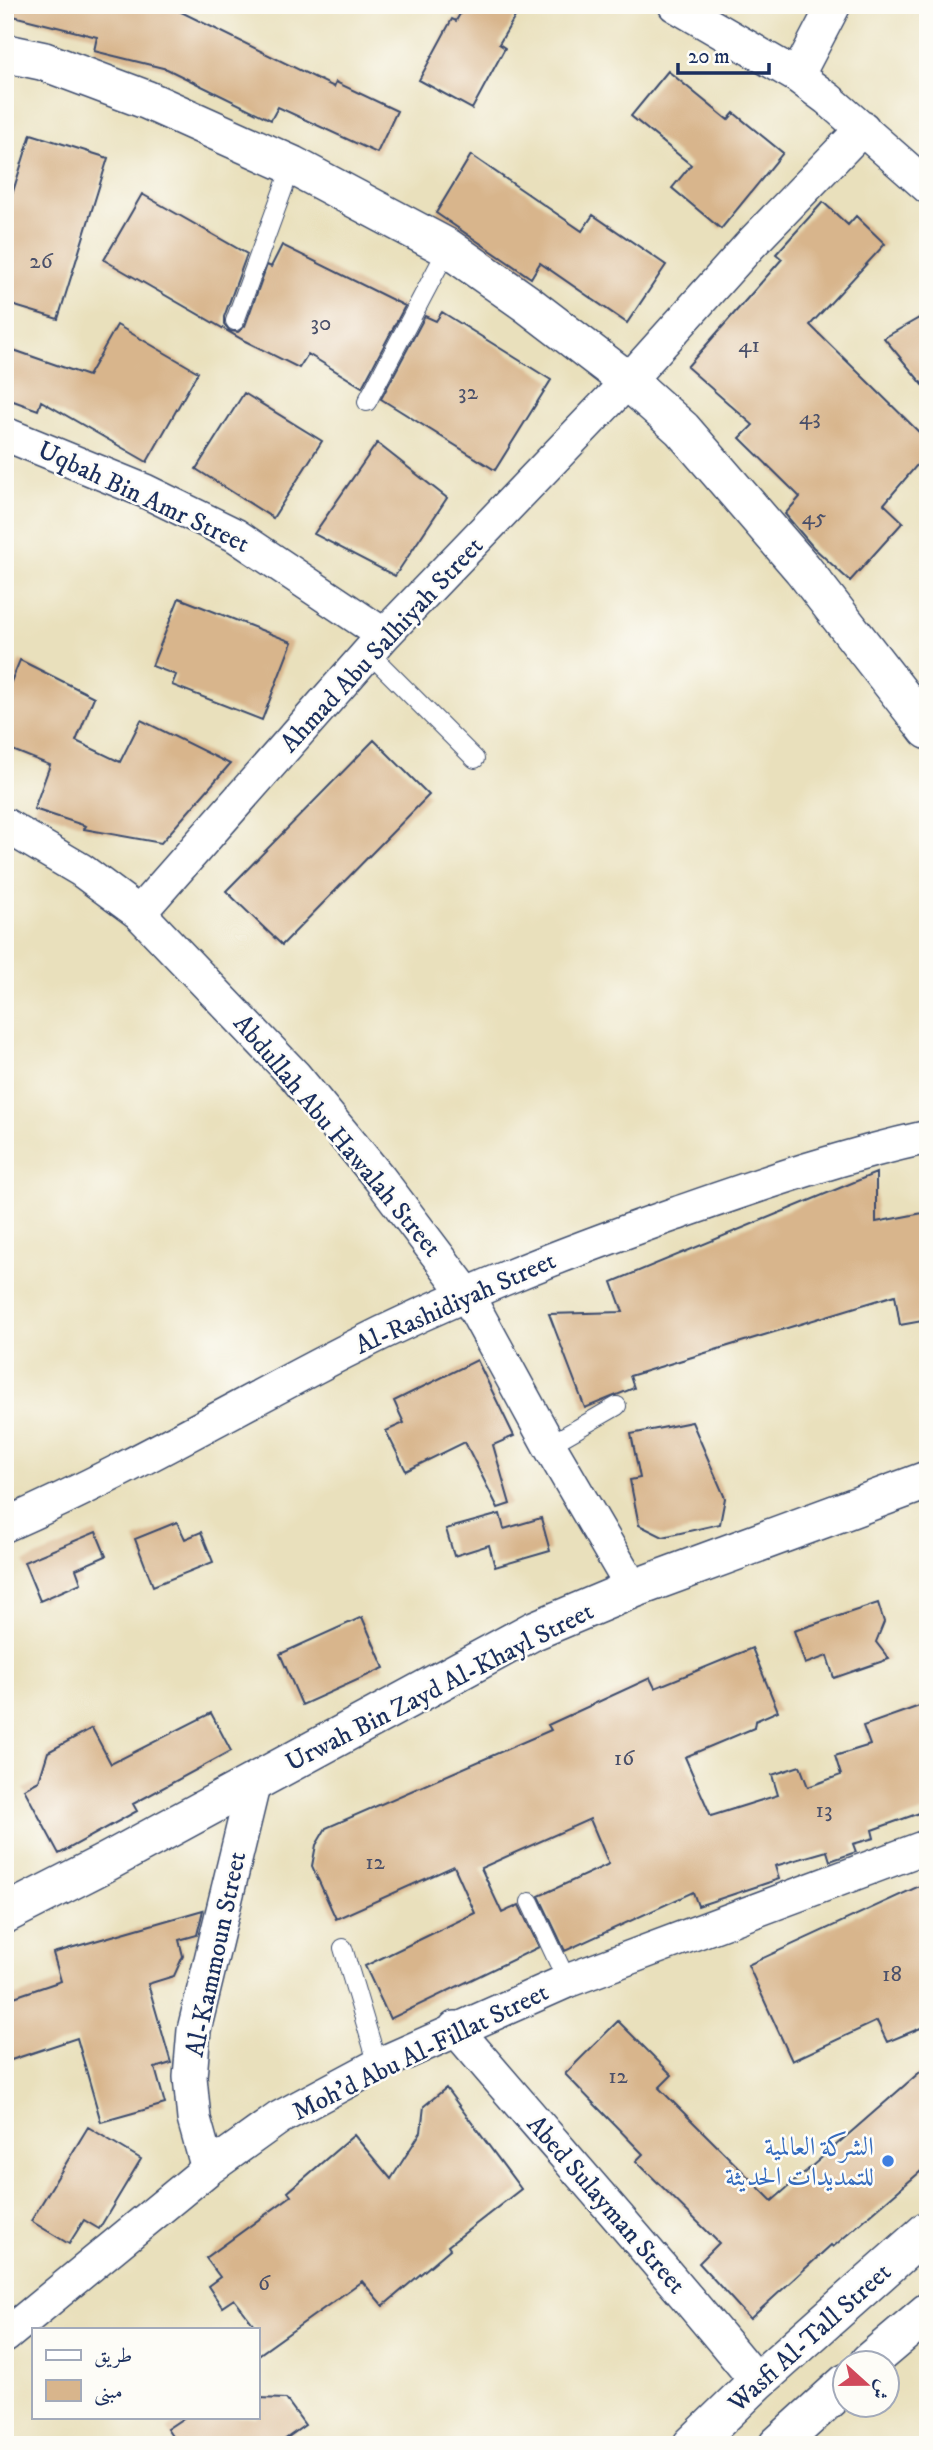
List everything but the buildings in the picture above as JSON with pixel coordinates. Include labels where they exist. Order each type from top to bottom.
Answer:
[{"type":"street","points":[[676,5],[797,76],[863,128],[928,187]]},
{"type":"street","points":[[797,76],[834,5]]},
{"type":"street","points":[[5,53],[43,61],[147,100],[292,165],[448,248],[628,381],[682,429],[857,637],[928,730]]},
{"type":"street","name":"Ahmad Abu Salhiyah Street","points":[[139,913],[376,644],[628,381],[750,245],[863,128]]},
{"type":"street","name":"Uqbah Bin Amr Street","points":[[5,434],[145,491],[235,535],[376,644]]},
{"type":"street","name":"Abdullah Abu Hawalah Street","points":[[5,825],[81,870],[139,913],[295,1076],[380,1179],[466,1293],[549,1445],[633,1588]]},
{"type":"street","name":"Al-Rashidiyah Street","points":[[9,1516],[160,1452],[343,1352],[466,1293],[550,1258],[774,1178],[862,1152],[928,1137]]},
{"type":"street","name":"Urwah Bin Zayd Al-Khayl Street","points":[[5,1914],[533,1631],[633,1588],[928,1480]]},
{"type":"street","name":"Al-Kammoun Street","points":[[208,2169],[194,2119],[190,2077],[194,2030],[254,1782]]},
{"type":"street","name":"Moh'd Abu Al-Fillat Street","points":[[5,2336],[208,2169],[279,2119],[378,2065],[455,2028],[567,1981],[928,1846]]},
{"type":"street","name":"Abed Sulayman Street","points":[[455,2028],[583,2180],[691,2300],[757,2382]]},
{"type":"street","name":"Wasfi Al-Tall Street","points":[[692,2445],[757,2382],[928,2230]]},
{"type":"street","points":[[886,2348],[928,2312]]},
{"type":"street","points":[[778,2445],[832,2395]]},
{"type":"lane","points":[[235,321],[292,165]]},
{"type":"lane","points":[[367,402],[448,248]]},
{"type":"lane","points":[[376,644],[475,759]]},
{"type":"lane","points":[[549,1445],[617,1406]]},
{"type":"lane","points":[[530,1902],[567,1981]]},
{"type":"lane","points":[[343,1948],[378,2065]]},
{"type":"place","name":"الشركة العالمية للتمديدات الحديثة","points":[[888,2161]]}]
